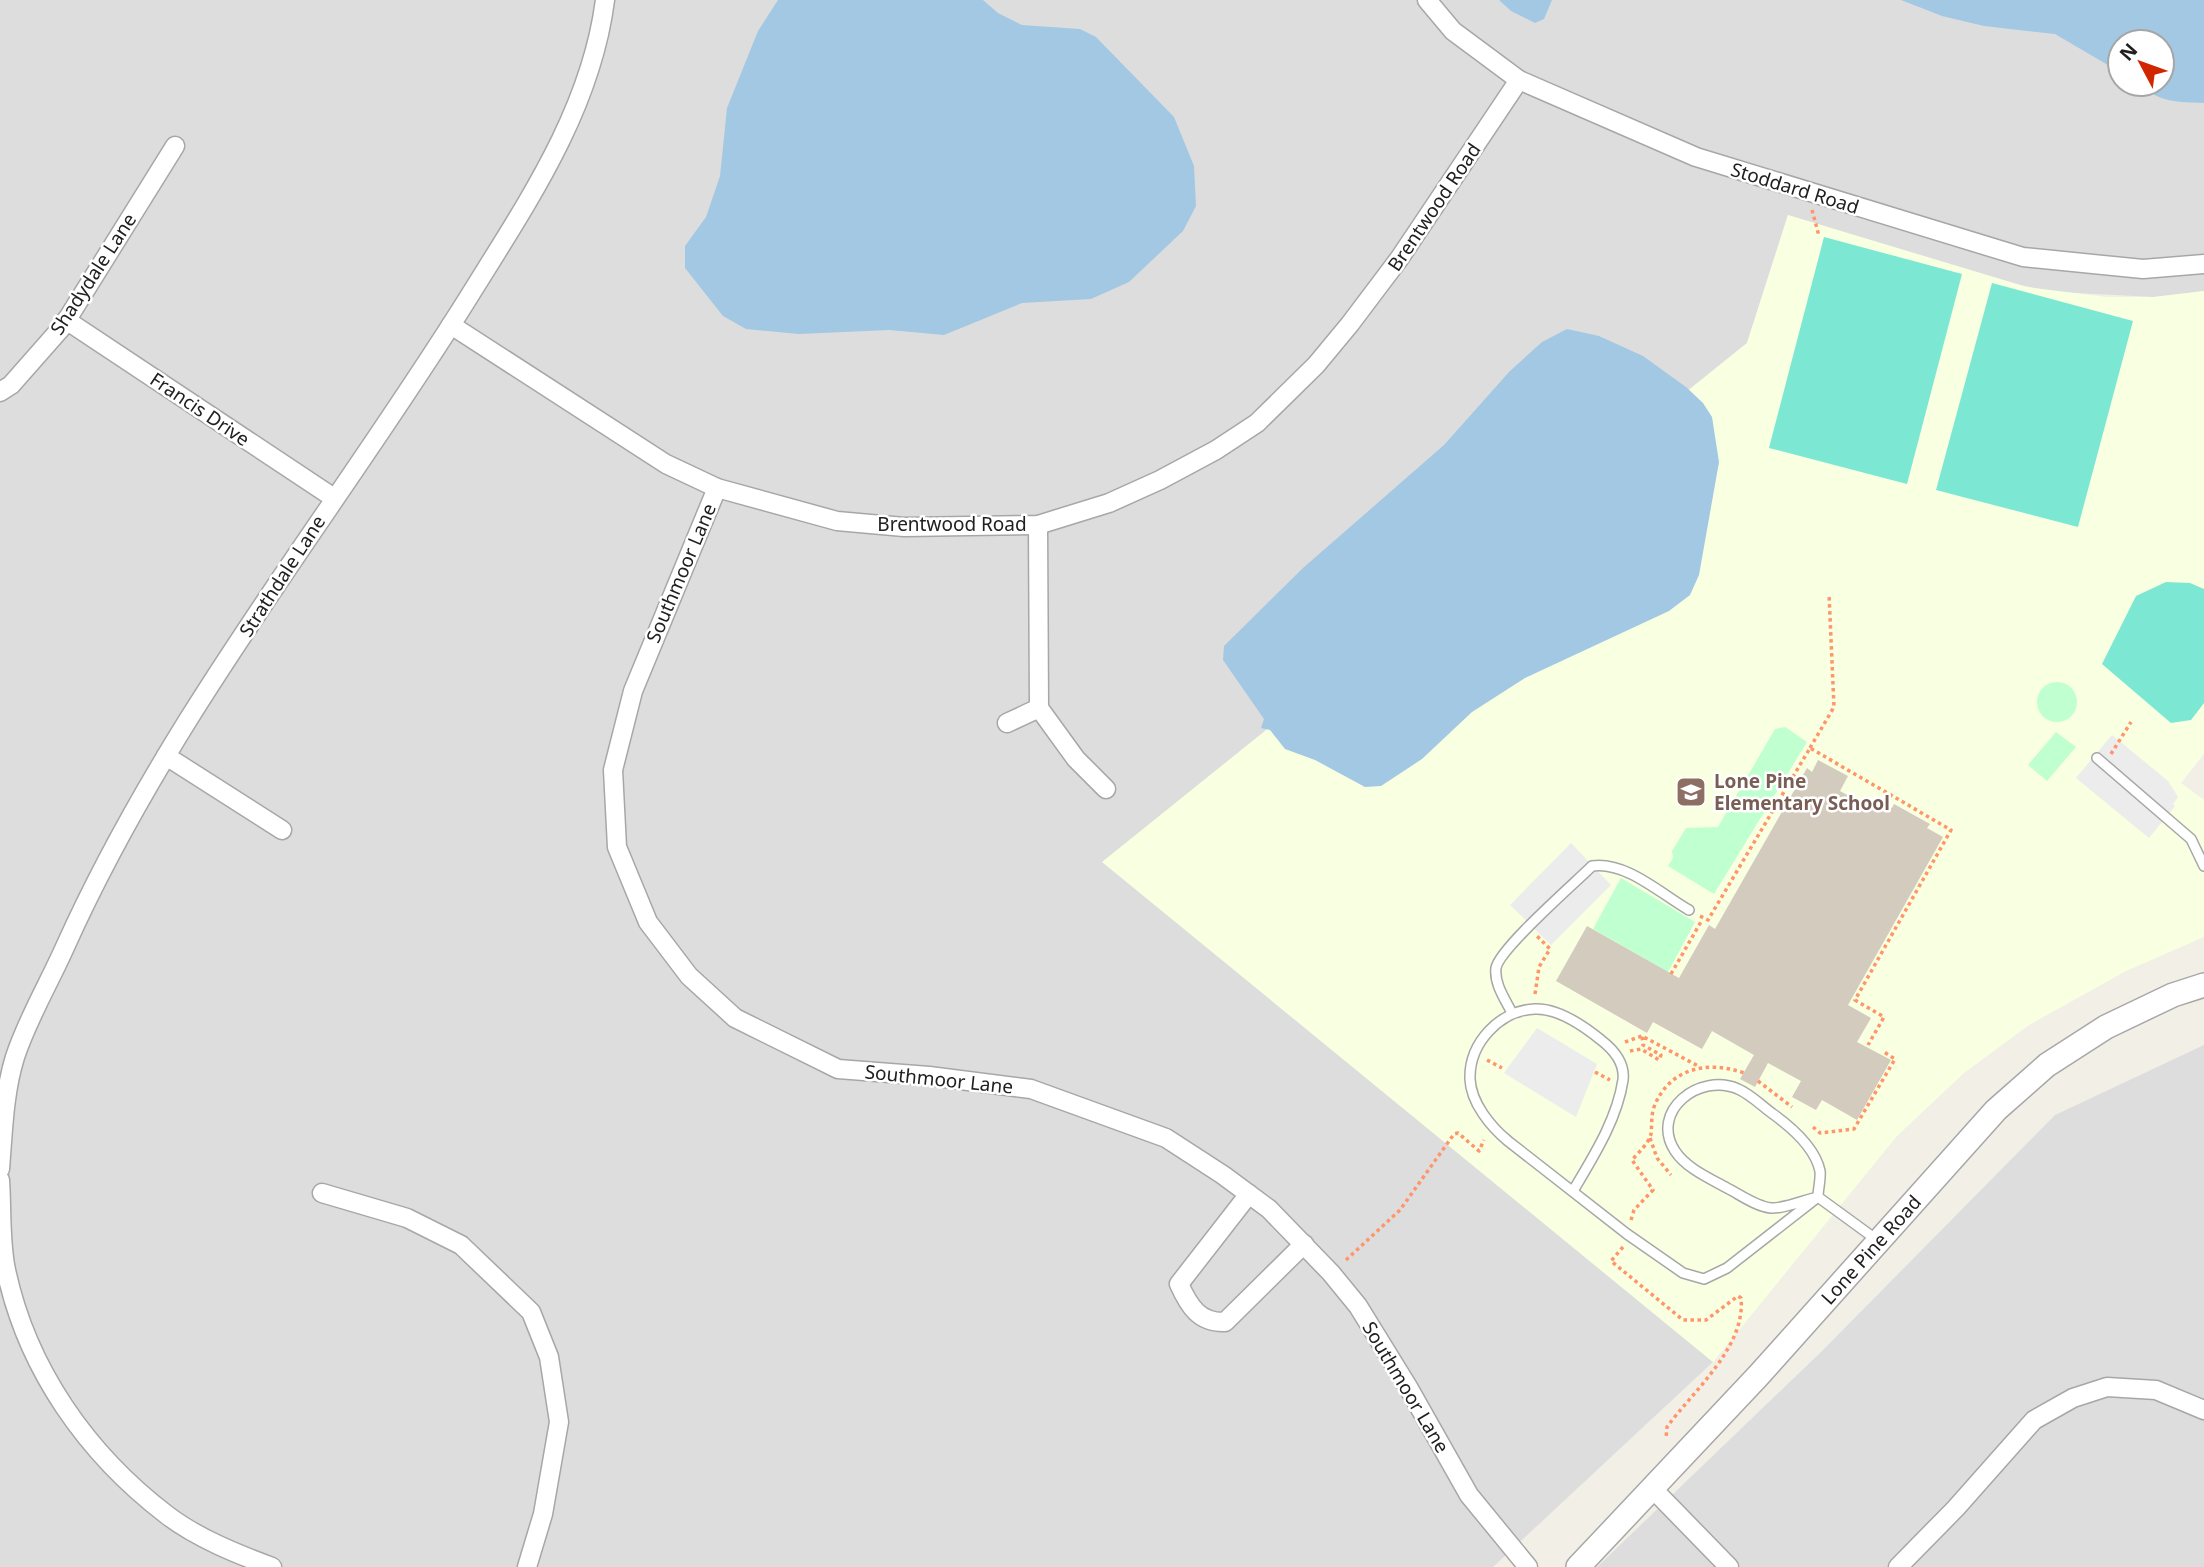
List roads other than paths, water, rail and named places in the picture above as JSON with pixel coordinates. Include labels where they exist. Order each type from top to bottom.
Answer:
[{"type":"street","name":"Strathdale Lane","points":[[0,1169],[8,1055],[93,884],[166,756],[334,498],[451,325],[557,151],[582,93],[601,31],[605,0]]},
{"type":"street","name":"Stoddard Road","points":[[1427,0],[1453,31],[1519,80],[1696,157],[2023,257],[2143,269],[2204,264]]},
{"type":"street","name":"Brentwood Road","points":[[451,325],[666,464],[717,488],[837,521],[904,527],[1038,525],[1109,503],[1160,481],[1216,450],[1257,423],[1346,330],[1399,259],[1519,80]]},
{"type":"street","name":"Shadydale Lane","points":[[0,392],[11,385],[66,320],[175,146]]},
{"type":"street","name":"Francis Drive","points":[[66,320],[334,498]]},
{"type":"street","name":"Southmoor Lane","points":[[717,488],[633,691],[613,770],[617,847],[648,922],[689,976],[735,1018],[838,1069],[929,1076],[1031,1089],[1166,1138],[1249,1194],[1304,1244],[1358,1306],[1469,1495],[1528,1567]]},
{"type":"street","points":[[1038,525],[1039,708],[1076,759],[1106,789]]},
{"type":"street","points":[[1007,723],[1039,708]]},
{"type":"street","points":[[166,756],[282,830]]},
{"type":"street","name":"Lone Pine Road","points":[[1578,1567],[1758,1376],[1996,1110],[2047,1065],[2106,1027],[2174,995],[2204,985]]},
{"type":"street","points":[[0,1180],[5,1268],[22,1330],[56,1397],[110,1464],[169,1516],[236,1553],[272,1567]]},
{"type":"street","points":[[321,1193],[407,1218],[461,1245],[531,1311],[549,1357],[559,1422],[543,1514],[527,1567]]},
{"type":"street","points":[[1249,1194],[1179,1284],[1188,1304],[1200,1317],[1214,1322],[1225,1322],[1304,1244]]},
{"type":"street","points":[[1898,1567],[1956,1508],[2034,1420],[2073,1398],[2107,1387],[2156,1390],[2204,1410]]},
{"type":"street","points":[[1653,1489],[1729,1567]]},
{"type":"lane","points":[[2101,761],[2191,839],[2204,866]]},
{"type":"lane","points":[[1512,1013],[1496,979],[1497,964],[1592,866],[1605,864],[1619,868],[1689,910]]},
{"type":"lane","points":[[1573,1191],[1614,1111],[1623,1078],[1619,1057],[1593,1033],[1553,1011],[1536,1008],[1512,1013],[1493,1025],[1474,1056],[1470,1079],[1475,1099],[1495,1130],[1573,1191],[1628,1234],[1683,1273],[1704,1279],[1727,1268],[1818,1198],[1820,1171],[1811,1152],[1791,1127],[1738,1089],[1715,1084],[1699,1087],[1683,1096],[1670,1114],[1667,1133],[1675,1151],[1704,1175],[1771,1208],[1818,1198],[1877,1240]]},
{"type":"place","name":"Lone Pine Elementary School","points":[[1691,792]]}]
